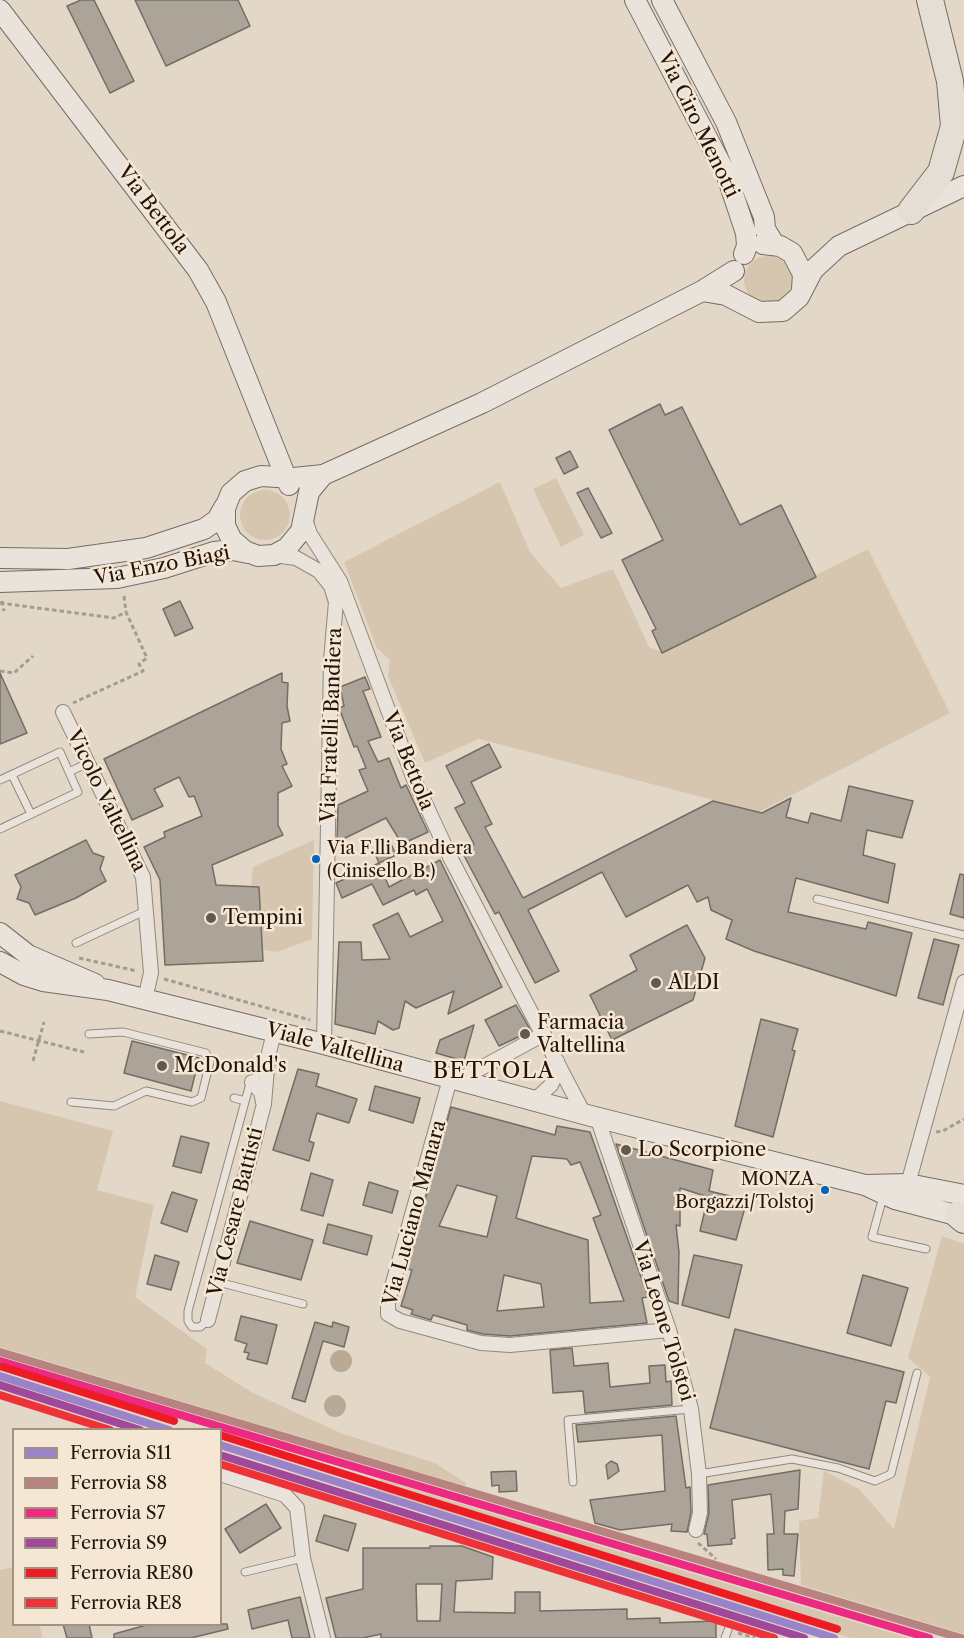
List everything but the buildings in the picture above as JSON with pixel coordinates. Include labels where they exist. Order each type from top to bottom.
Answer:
[{"type":"highway","points":[[911,211],[941,171],[954,126],[950,81],[930,0]]},
{"type":"street","name":"Via Ciro Menotti","points":[[635,0],[726,176],[746,233],[747,246],[739,262]]},
{"type":"street","name":"Via Ciro Menotti","points":[[662,0],[738,150],[764,217],[765,229],[780,246]]},
{"type":"street","name":"Via Bettola","points":[[0,10],[198,270],[216,302],[269,432],[283,480]]},
{"type":"street","points":[[323,475],[309,492],[302,528],[295,541],[283,551],[271,555],[251,554],[239,547],[230,536],[224,521],[225,506],[236,487],[254,477],[283,480],[323,475],[482,403],[702,291],[759,245],[780,246],[806,252],[839,246],[964,186]]},
{"type":"street","points":[[780,246],[801,266],[802,289]]},
{"type":"street","points":[[702,291],[726,295],[759,312],[778,312],[794,303],[813,270],[839,246]]},
{"type":"street","points":[[739,262],[734,283],[744,304]]},
{"type":"street","name":"Via Bettola","points":[[254,477],[267,465],[270,450],[269,432]]},
{"type":"street","points":[[283,480],[299,496],[304,514]]},
{"type":"street","name":"Via Enzo Biagi","points":[[0,558],[87,558],[146,548],[204,529],[217,520],[225,506]]},
{"type":"street","name":"Via Bettola","points":[[304,514],[310,534],[340,581],[371,669],[430,816],[556,1058],[590,1115]]},
{"type":"street","name":"Via Enzo Biagi","points":[[0,582],[117,578],[164,568],[214,552],[234,550],[251,554]]},
{"type":"street","name":"Via Fratelli Bandiera","points":[[271,555],[290,557],[314,567],[327,580],[336,602],[331,660],[324,1044]]},
{"type":"street","name":"Vicolo Valtellina","points":[[63,712],[143,877],[151,973],[144,999]]},
{"type":"street","name":"Viale Valtellina","points":[[0,933],[28,955],[108,990]]},
{"type":"street","name":"Viale Valtellina","points":[[0,962],[24,975],[43,981],[108,990],[324,1044],[534,1101],[865,1185],[885,1188]]},
{"type":"street","points":[[908,1184],[964,982]]},
{"type":"street","name":"Via Cesare Battisti","points":[[208,1320],[264,1104],[268,1057],[274,1032]]},
{"type":"street","points":[[454,1080],[544,1034]]},
{"type":"street","points":[[534,1101],[546,1091],[555,1077],[558,1070],[556,1058]]},
{"type":"street","name":"Via Luciano Manara","points":[[454,1080],[388,1301],[388,1314],[400,1321],[481,1343],[510,1345],[669,1330]]},
{"type":"street","name":"Via Cesare Battisti","points":[[252,1082],[261,1092],[264,1104]]},
{"type":"street","name":"Via Leone Tolstoi","points":[[590,1115],[669,1330],[691,1409],[699,1474],[700,1513],[696,1530]]},
{"type":"street","points":[[885,1188],[908,1184],[963,1212]]},
{"type":"street","points":[[885,1188],[963,1212]]},
{"type":"street","points":[[222,1475],[285,1495],[297,1508],[303,1558],[323,1638]]},
{"type":"lane","points":[[0,780],[60,752],[78,792],[0,829]]},
{"type":"lane","points":[[69,772],[88,763]]},
{"type":"lane","points":[[12,775],[31,814]]},
{"type":"lane","points":[[817,899],[964,935]]},
{"type":"lane","points":[[76,944],[147,910]]},
{"type":"lane","points":[[70,1102],[114,1106],[146,1091],[192,1102],[201,1098],[210,1062],[206,1053],[123,1032],[89,1034]]},
{"type":"lane","points":[[208,1320],[200,1327],[192,1327],[188,1321],[188,1311],[245,1101],[252,1082],[268,1057]]},
{"type":"lane","points":[[234,1098],[245,1101]]},
{"type":"lane","points":[[885,1188],[872,1237],[926,1249]]},
{"type":"lane","points":[[218,1282],[303,1304]]},
{"type":"lane","points":[[699,1474],[792,1459],[838,1468],[875,1481],[891,1474],[918,1373]]},
{"type":"lane","points":[[573,1482],[568,1420],[691,1409]]},
{"type":"lane","points":[[245,1572],[303,1558]]},
{"type":"lane","points":[[724,1638],[728,1630]]},
{"type":"path","points":[[0,594],[4,611]]},
{"type":"path","points":[[63,712],[73,703],[143,671],[139,664],[147,658],[126,612],[124,596]]},
{"type":"path","points":[[1,603],[114,618],[126,612]]},
{"type":"path","points":[[0,671],[14,673],[33,656]]},
{"type":"path","points":[[70,956],[138,971]]},
{"type":"path","points":[[33,1061],[44,1022]]},
{"type":"path","points":[[0,1031],[84,1052]]},
{"type":"path","points":[[922,1132],[943,1131],[964,1119]]},
{"type":"path","points":[[696,1530],[699,1545],[716,1559]]},
{"type":"path","points":[[728,1630],[754,1638]]},
{"type":"shaded area","points":[[768,256],[785,263],[792,280],[785,297],[768,304],[751,297],[744,280],[751,263]]},
{"type":"shaded area","points":[[556,478],[584,535],[561,547],[533,489]]},
{"type":"shaded area","points":[[500,482],[530,552],[561,588],[613,569],[649,647],[662,652],[868,549],[950,713],[759,812],[479,739],[425,763],[388,676],[390,660],[377,648],[344,562]]},
{"type":"shaded area","points":[[260,490],[270,490],[283,497],[290,510],[290,520],[283,533],[270,540],[260,540],[251,536],[244,529],[240,520],[240,510],[244,501],[251,494]]},
{"type":"shaded area","points":[[314,840],[312,939],[277,952],[263,950],[259,887],[251,886],[253,867]]},
{"type":"shaded area","points":[[0,1101],[113,1131],[97,1190],[154,1205],[135,1297],[207,1349],[205,1363],[253,1393],[343,1434],[435,1463],[466,1483],[465,1486],[0,1347]]},
{"type":"shaded area","points":[[942,1236],[964,1244],[964,1634],[801,1585],[799,1521],[818,1518],[824,1471],[859,1489],[894,1529],[930,1377],[908,1358]]},
{"type":"shaded area","points":[[341,1350],[349,1353],[352,1361],[349,1369],[341,1372],[333,1369],[330,1361],[333,1353]]},
{"type":"shaded area","points":[[335,1395],[343,1398],[346,1406],[343,1414],[335,1417],[327,1414],[324,1406],[327,1398]]},
{"type":"shaded area","points":[[380,1479],[909,1638],[851,1638],[377,1490]]},
{"type":"shaded area","points":[[12,1567],[12,1626],[39,1626],[43,1638],[0,1638],[0,1570]]},
{"type":"rail line","name":"S8","points":[[0,1352],[961,1638]]},
{"type":"rail line","name":"S7","points":[[0,1361],[929,1638]]},
{"type":"rail line","name":"RE80","points":[[3,1367],[174,1421]]},
{"type":"rail line","name":"S11","points":[[0,1376],[163,1428]]},
{"type":"rail line","name":"S9","points":[[0,1385],[134,1428]]},
{"type":"rail line","name":"RE8","points":[[0,1395],[104,1428]]},
{"type":"rail line","name":"RE80","points":[[223,1436],[837,1629]]},
{"type":"rail line","name":"S11","points":[[222,1446],[834,1638]]},
{"type":"rail line","name":"S9","points":[[222,1456],[804,1638]]},
{"type":"rail line","name":"RE8","points":[[222,1465],[774,1638]]},
{"type":"place","name":"Via F.lli Bandiera (Cinisello B.)","points":[[316,859]]},
{"type":"place","name":"Tempini","points":[[211,918]]},
{"type":"place","name":"ALDI","points":[[656,983]]},
{"type":"place","name":"Farmacia Valtellina","points":[[525,1034]]},
{"type":"place","name":"McDonald's","points":[[162,1066]]},
{"type":"place","name":"Lo Scorpione","points":[[626,1150]]},
{"type":"place","name":"MONZA Borgazzi/Tolstoj","points":[[825,1190]]},
{"type":"district","name":"BETTOLA","points":[[494,1072]]}]
